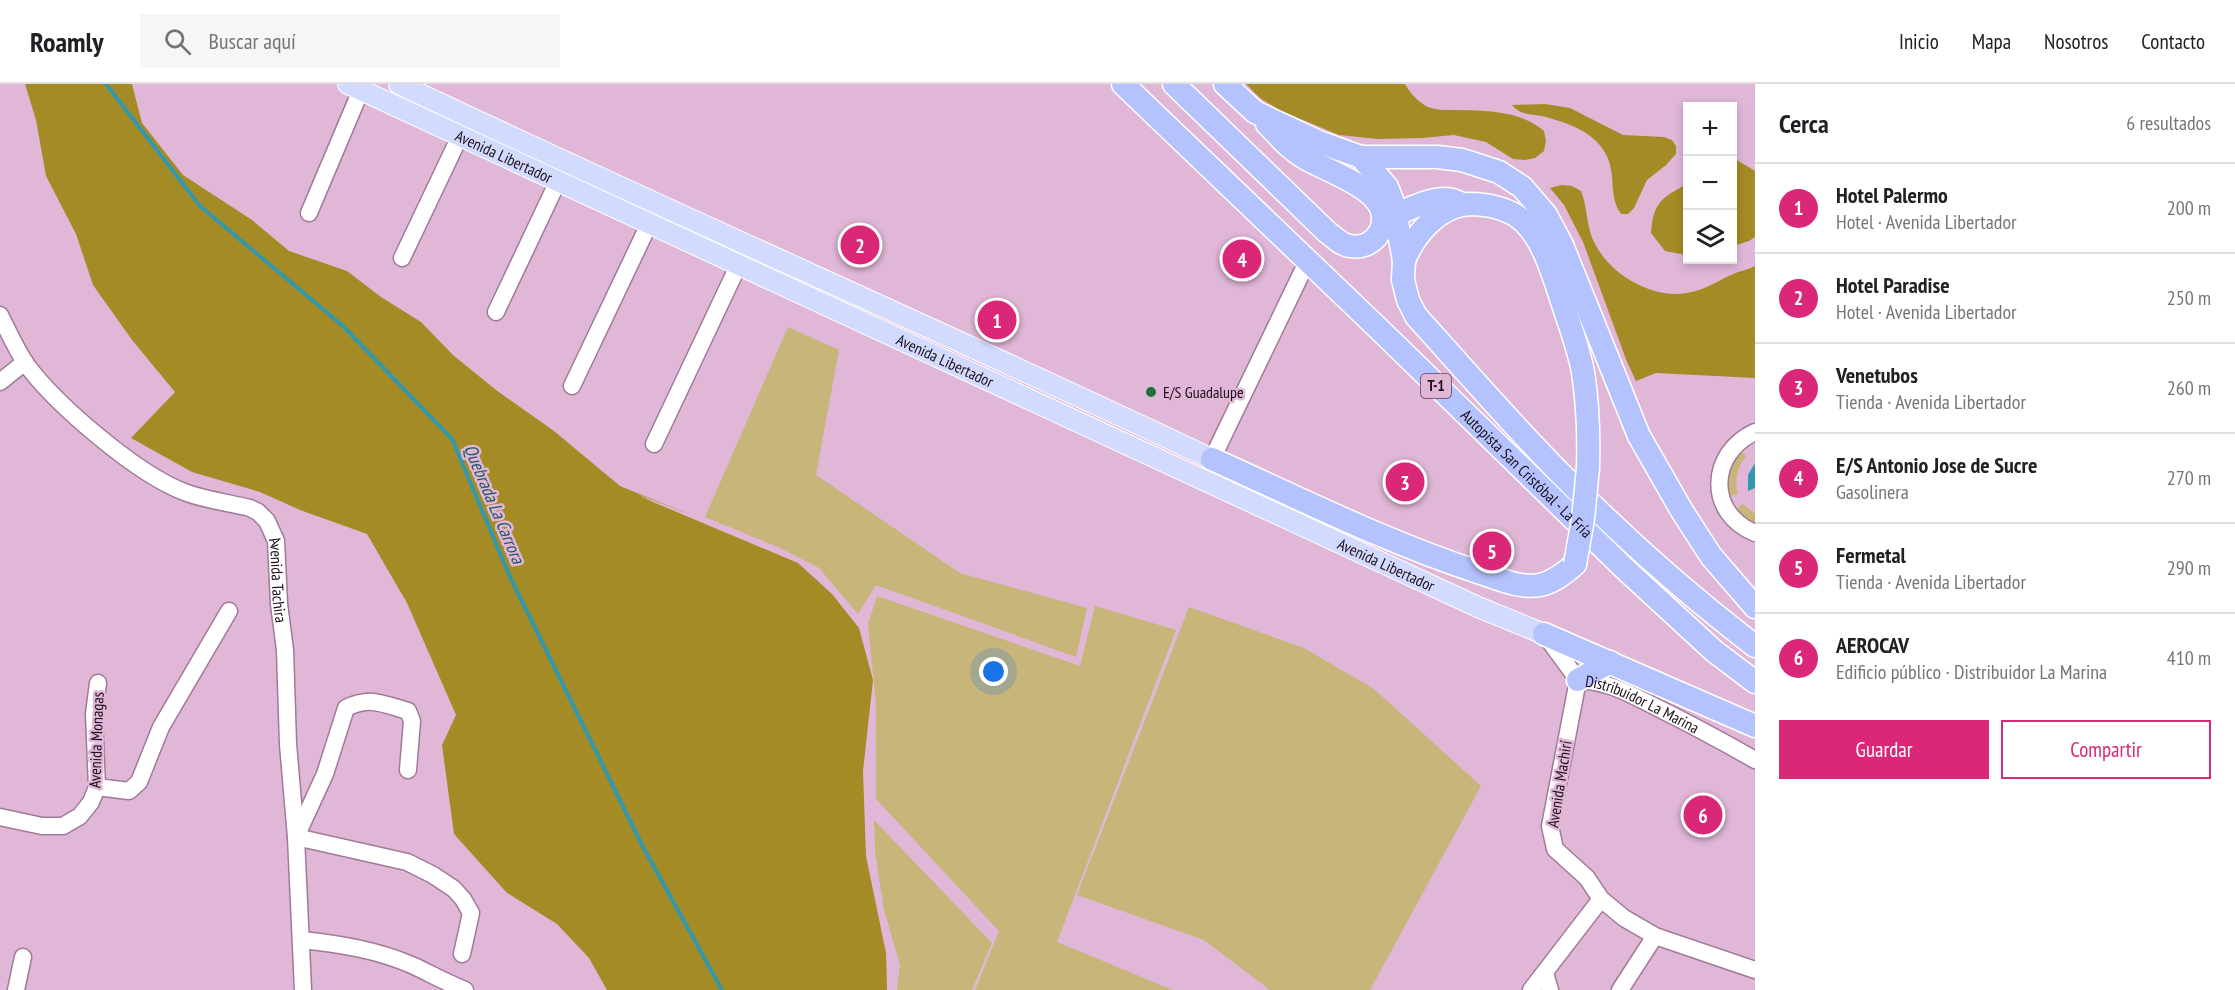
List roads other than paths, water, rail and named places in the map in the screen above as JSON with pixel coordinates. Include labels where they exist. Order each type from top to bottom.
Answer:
[{"type":"highway","name":"Autopista San Cristóbal - La Fría","points":[[1123,84],[1625,569],[1714,651],[1755,682]]},
{"type":"highway","points":[[1174,84],[1327,232],[1347,246],[1365,245],[1381,231],[1390,219],[1421,205],[1446,199],[1465,204],[1484,204],[1506,211],[1524,222],[1537,239],[1550,265],[1582,369],[1589,427],[1583,519],[1575,564],[1561,576],[1540,585],[1518,585],[1450,563],[1212,459]]},
{"type":"highway","points":[[1225,84],[1303,157],[1373,196],[1390,219]]},
{"type":"highway","points":[[1255,112],[1319,142],[1361,157],[1437,157],[1480,164],[1499,172],[1522,187],[1546,214],[1576,278],[1639,436],[1711,556],[1755,607]]},
{"type":"highway","points":[[1361,157],[1387,187],[1390,219],[1404,261]]},
{"type":"highway","points":[[1465,204],[1446,210],[1428,225],[1413,241],[1404,261],[1403,280],[1408,300],[1416,316],[1562,476],[1704,606],[1755,646]]},
{"type":"highway","points":[[1544,634],[1755,726]]},
{"type":"highway","points":[[1578,680],[1610,662]]},
{"type":"main road","name":"Avenida Libertador","points":[[399,84],[1212,459]]},
{"type":"main road","name":"Avenida Libertador","points":[[354,87],[1478,606],[1544,634]]},
{"type":"street","points":[[309,213],[354,87]]},
{"type":"street","points":[[402,258],[460,136]]},
{"type":"street","points":[[496,312],[558,181]]},
{"type":"street","points":[[572,386],[650,222]]},
{"type":"street","points":[[1212,459],[1307,262]]},
{"type":"street","points":[[654,444],[739,264]]},
{"type":"street","name":"Avenida Tachira","points":[[0,315],[25,362],[49,391],[86,425],[151,475],[188,493],[258,512],[267,521],[276,541],[279,604],[285,650],[288,744],[297,837],[298,910],[303,990]]},
{"type":"street","points":[[0,382],[25,362]]},
{"type":"street","points":[[1755,432],[1741,440],[1729,452],[1722,466],[1719,483],[1722,500],[1730,515],[1742,526],[1755,533]]},
{"type":"street","points":[[97,787],[129,791],[139,782],[161,728],[229,611]]},
{"type":"street","name":"Distribuidor La Marina","points":[[1544,634],[1578,680],[1597,681],[1618,688],[1705,731],[1755,760]]},
{"type":"street","name":"Avenida Machirí","points":[[1578,680],[1550,826],[1555,849],[1587,878],[1601,899],[1623,918],[1655,936],[1755,970]]},
{"type":"street","name":"Avenida Monagas","points":[[0,818],[42,826],[63,826],[80,816],[97,787],[94,714],[98,683]]},
{"type":"street","points":[[408,770],[412,721],[408,711],[362,700],[346,708],[325,774],[297,837],[407,862],[433,875],[454,890],[463,899],[471,913],[462,954]]},
{"type":"street","points":[[1531,990],[1601,899]]},
{"type":"street","points":[[1620,990],[1655,936]]},
{"type":"street","points":[[301,940],[346,945],[381,954],[414,966],[465,990]]},
{"type":"street","points":[[16,990],[22,957]]},
{"type":"street","points":[[1545,973],[1550,990]]},
{"type":"water","points":[[1755,463],[1755,488],[1748,491],[1748,475]]},
{"type":"waterway","name":"Quebrada La Carrora","points":[[106,84],[200,206],[343,326],[452,439],[510,577],[643,847],[722,990]]},
{"type":"place","name":"Hotel Paradise","points":[[860,245]]},
{"type":"place","name":"E/S Antonio Jose de Sucre","points":[[1242,259]]},
{"type":"place","name":"Hotel Palermo","points":[[997,320]]},
{"type":"place","name":"E/S Guadalupe","points":[[1151,392]]},
{"type":"place","name":"Venetubos","points":[[1405,482]]},
{"type":"place","name":"Fermetal","points":[[1492,551]]},
{"type":"place","name":"AEROCAV","points":[[1703,815]]}]
